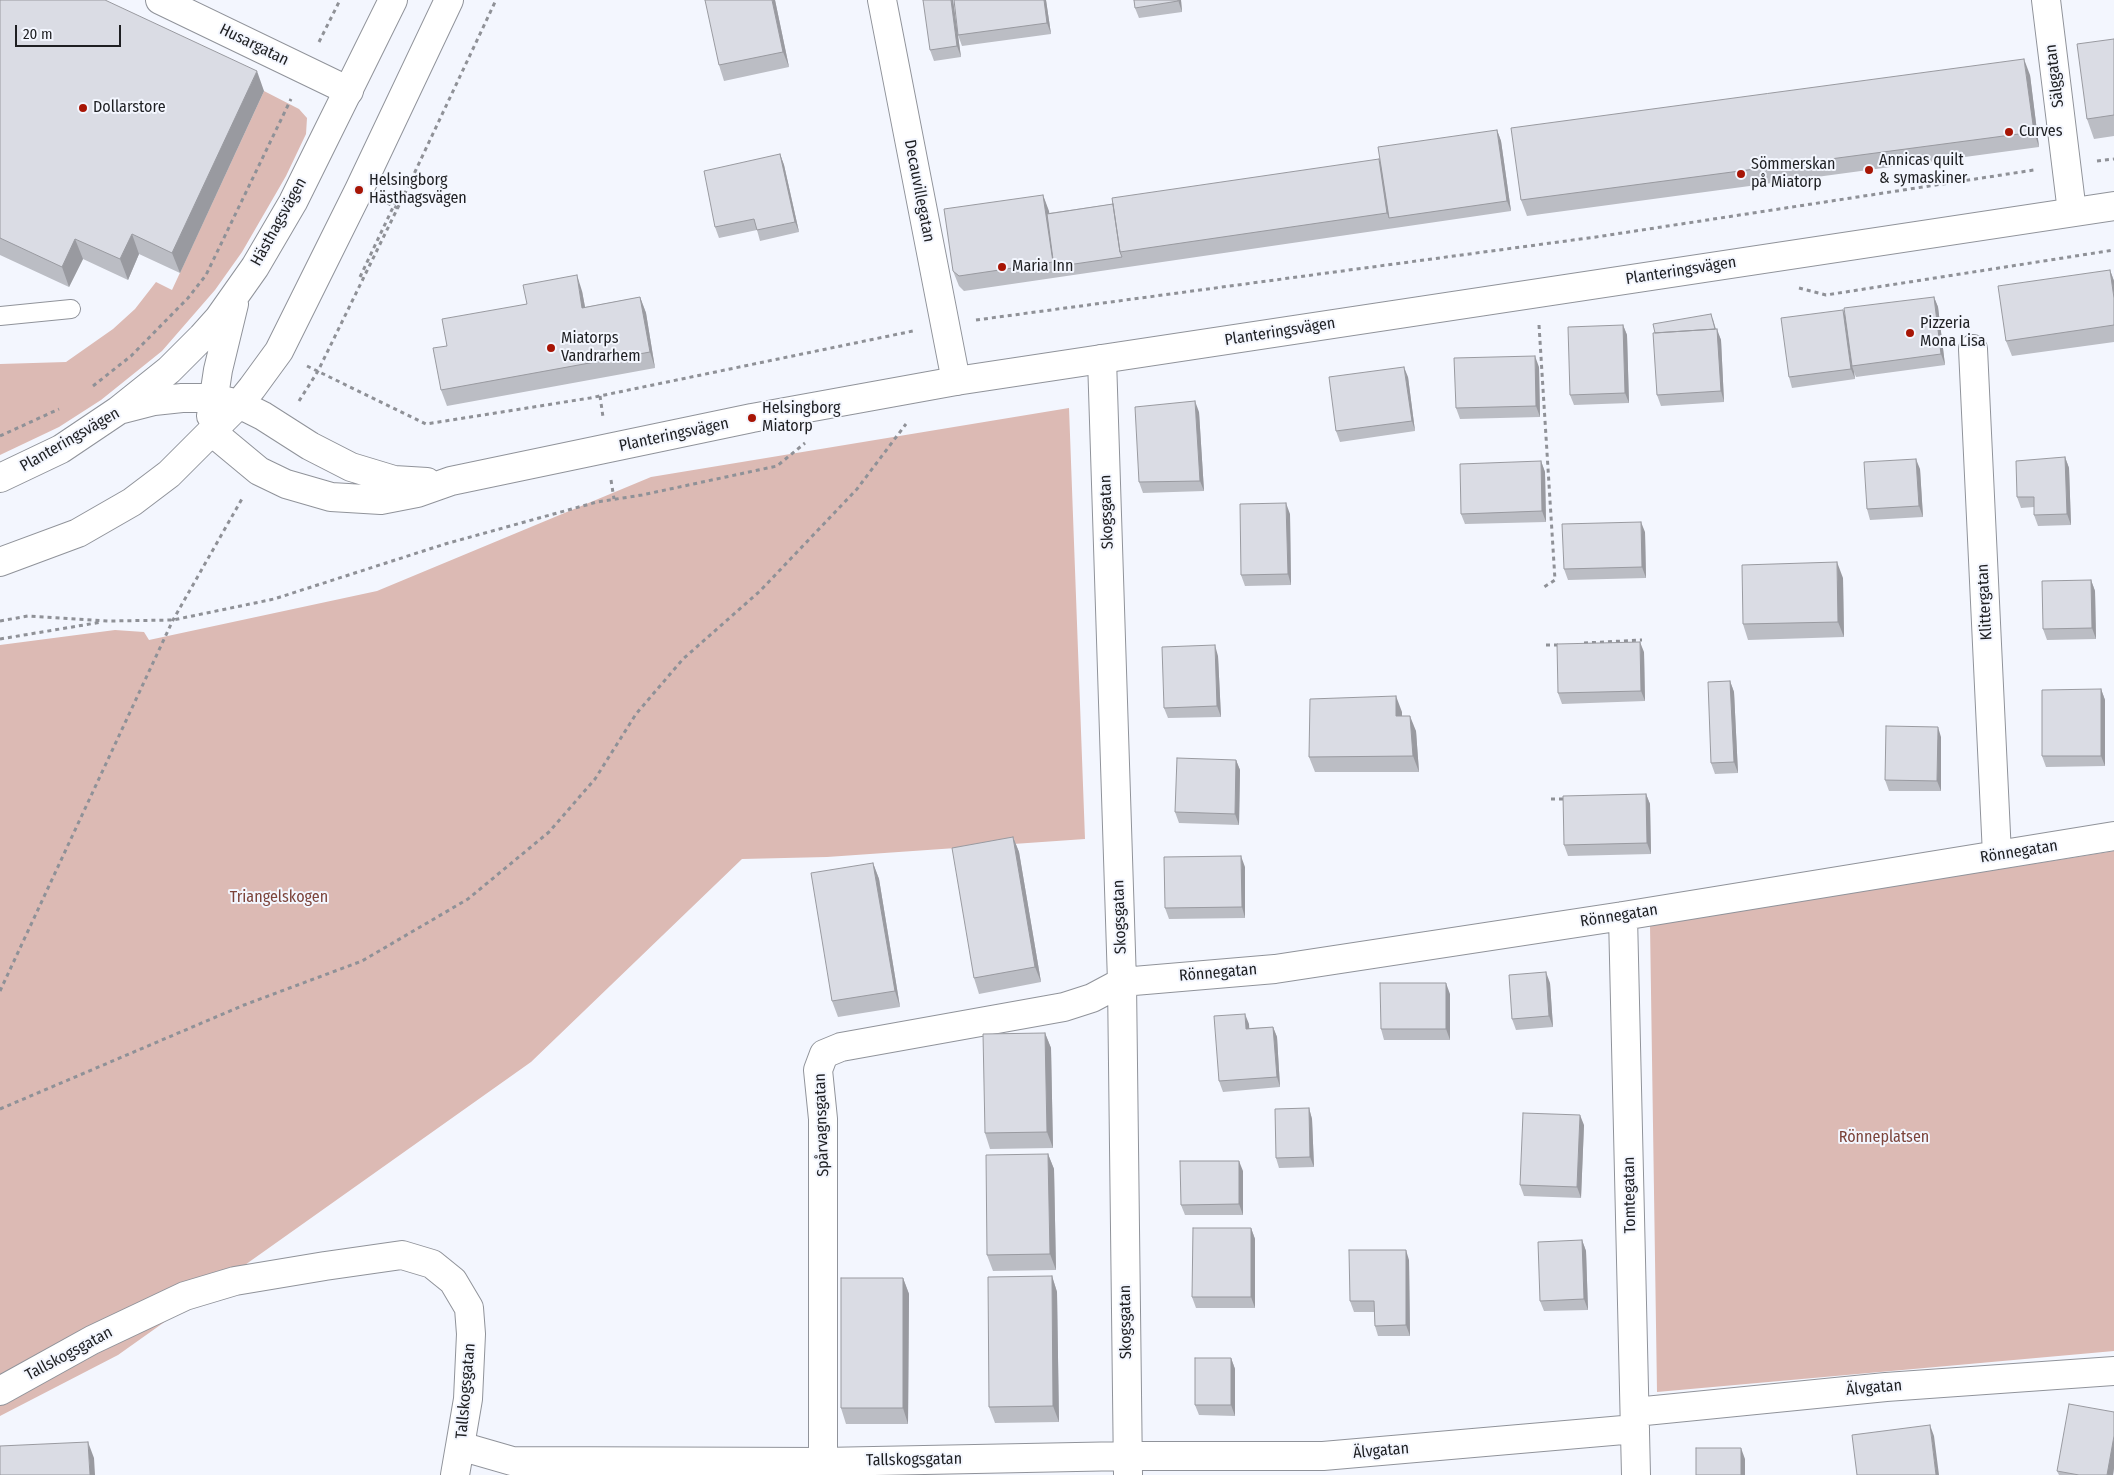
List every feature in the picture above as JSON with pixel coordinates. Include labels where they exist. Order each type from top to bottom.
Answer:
[{"type":"street","name":"Husargatan","points":[[160,0],[349,91]]},
{"type":"street","name":"Hästhagsvägen","points":[[119,410],[170,370],[219,318],[237,292],[274,236],[349,91],[393,0]]},
{"type":"street","points":[[0,562],[78,533],[132,502],[170,474],[212,432],[226,401],[278,351],[359,190],[449,0]]},
{"type":"street","name":"Decauvillegatan","points":[[882,0],[956,382]]},
{"type":"street","name":"Sälggatan","points":[[2046,0],[2072,212]]},
{"type":"street","name":"Planteringsvägen","points":[[212,432],[259,471],[311,493],[356,500],[381,500],[417,493],[451,481],[752,418],[956,382],[1102,358],[2114,206]]},
{"type":"street","points":[[226,401],[224,342],[237,292]]},
{"type":"street","name":"Klittergatan","points":[[1974,349],[1997,855]]},
{"type":"street","name":"Skogsgatan","points":[[1102,358],[1122,982],[1127,1465]]},
{"type":"street","name":"Planteringsvägen","points":[[0,478],[60,448],[119,410],[154,401],[226,401],[263,416],[330,457],[374,474],[413,482],[451,481]]},
{"type":"street","name":"Rönnegatan","points":[[1122,982],[1274,968],[1623,916],[2114,836]]},
{"type":"street","name":"Tomtegatan","points":[[1623,916],[1636,1475]]},
{"type":"street","name":"Spårvagnsgatan","points":[[823,1468],[823,1119],[818,1070],[824,1054],[841,1047],[1064,1007],[1092,998],[1122,982]]},
{"type":"street","name":"Tallskogsgatan","points":[[0,1391],[92,1340],[185,1296],[235,1282],[402,1255],[432,1264],[453,1281],[469,1308],[471,1334],[468,1399],[460,1446],[512,1461],[823,1468],[1127,1465]]},
{"type":"street","name":"Älvgatan","points":[[1127,1465],[1323,1456],[1635,1420],[1886,1387],[2114,1371]]},
{"type":"street","points":[[455,1475],[460,1446]]},
{"type":"lane","points":[[0,316],[71,310]]},
{"type":"path","points":[[85,392],[130,356],[188,298],[206,275],[340,0]]},
{"type":"path","points":[[282,429],[318,371],[399,209],[496,0]]},
{"type":"path","points":[[278,351],[426,424],[440,424],[590,398],[944,325],[1596,237],[2114,159]]},
{"type":"path","points":[[360,277],[396,200]]},
{"type":"path","points":[[386,203],[399,209]]},
{"type":"path","points":[[188,298],[219,318]]},
{"type":"path","points":[[1539,322],[1554,580],[1544,586]]},
{"type":"path","points":[[1532,356],[1542,356]]},
{"type":"path","points":[[0,436],[61,408]]},
{"type":"path","points":[[0,1109],[244,1005],[362,961],[468,899],[549,832],[596,779],[636,714],[683,659],[760,591],[857,489],[906,424]]},
{"type":"path","points":[[1538,464],[1548,463]]},
{"type":"path","points":[[0,991],[173,620],[259,471]]},
{"type":"path","points":[[0,620],[28,616],[108,621],[0,638]]},
{"type":"path","points":[[1575,644],[1642,640]]},
{"type":"path","points":[[1546,646],[1565,644]]},
{"type":"path","points":[[1551,799],[1570,798]]},
{"type":"green space","points":[[264,91],[299,109],[307,118],[306,134],[286,176],[242,252],[215,290],[162,351],[101,400],[59,427],[0,455],[0,364],[66,362],[113,329],[135,309],[156,282],[172,290]]},
{"type":"green space","name":"Triangelskogen","points":[[1069,408],[1085,839],[827,857],[742,859],[531,1062],[118,1355],[0,1416],[0,645],[115,630],[144,632],[149,640],[377,591],[651,477]]},
{"type":"green space","name":"Rönneplatsen","points":[[2114,851],[2114,1351],[1657,1392],[1650,925]]},
{"type":"building","points":[[0,0],[105,0],[257,71],[172,253],[132,234],[120,259],[75,239],[62,267],[0,238]]},
{"type":"building","points":[[705,0],[772,0],[783,52],[719,65]]},
{"type":"building","points":[[923,0],[951,0],[957,46],[930,50]]},
{"type":"building","points":[[954,0],[1044,0],[1047,23],[958,35]]},
{"type":"building","points":[[1134,0],[1178,0],[1178,1],[1135,8]]},
{"type":"building","points":[[2114,39],[2114,115],[2087,119],[2077,44]]},
{"type":"building","points":[[2024,59],[2034,132],[1521,200],[1511,128]]},
{"type":"building","points":[[1497,130],[1507,201],[1389,218],[1378,147]]},
{"type":"building","points":[[780,154],[795,222],[757,230],[754,219],[715,227],[704,171]]},
{"type":"building","points":[[1379,159],[1387,213],[1120,252],[1112,198]]},
{"type":"building","points":[[1043,195],[1053,262],[959,276],[953,271],[944,209]]},
{"type":"building","points":[[1113,204],[1122,257],[1054,267],[1047,214]]},
{"type":"building","points":[[2110,270],[2114,298],[2114,325],[2006,341],[1998,286]]},
{"type":"building","name":"Miatorps Vandrarhem","points":[[577,275],[582,308],[640,297],[650,352],[441,390],[433,348],[447,346],[442,319],[527,304],[523,285]]},
{"type":"building","points":[[1934,297],[1941,354],[1852,366],[1844,308]]},
{"type":"building","points":[[1843,310],[1851,369],[1789,377],[1781,318]]},
{"type":"building","points":[[1711,314],[1715,329],[1655,333],[1653,324]]},
{"type":"building","points":[[1623,325],[1625,393],[1570,395],[1568,327]]},
{"type":"building","points":[[1717,329],[1721,391],[1657,395],[1653,333]]},
{"type":"building","points":[[1535,356],[1536,406],[1456,408],[1454,358]]},
{"type":"building","points":[[1404,367],[1412,421],[1336,431],[1329,377]]},
{"type":"building","points":[[1195,401],[1200,481],[1139,482],[1135,407]]},
{"type":"building","points":[[2065,457],[2067,514],[2034,515],[2034,497],[2017,497],[2016,461]]},
{"type":"building","points":[[1916,459],[1919,506],[1867,509],[1864,462]]},
{"type":"building","points":[[1541,461],[1542,511],[1461,514],[1460,464]]},
{"type":"building","points":[[1286,503],[1288,574],[1241,575],[1240,504]]},
{"type":"building","points":[[1641,522],[1642,567],[1564,569],[1562,524]]},
{"type":"building","points":[[1837,562],[1838,622],[1743,624],[1742,565]]},
{"type":"building","points":[[2091,580],[2092,628],[2043,629],[2042,581]]},
{"type":"building","points":[[1640,642],[1641,691],[1558,693],[1557,644]]},
{"type":"building","points":[[1215,645],[1217,706],[1164,708],[1162,647]]},
{"type":"building","points":[[1730,681],[1734,762],[1711,763],[1708,682]]},
{"type":"building","points":[[2101,689],[2101,756],[2042,756],[2042,690]]},
{"type":"building","points":[[1396,696],[1396,716],[1410,716],[1413,756],[1309,757],[1310,699]]},
{"type":"building","points":[[1886,726],[1938,727],[1937,781],[1885,780]]},
{"type":"building","points":[[1177,758],[1236,760],[1235,814],[1175,812]]},
{"type":"building","points":[[1646,794],[1647,843],[1564,845],[1563,796]]},
{"type":"building","points":[[1013,837],[1035,967],[974,978],[952,848]]},
{"type":"building","points":[[1241,856],[1242,907],[1165,908],[1164,857]]},
{"type":"building","points":[[873,863],[895,991],[832,1001],[811,873]]},
{"type":"building","points":[[1546,972],[1549,1016],[1512,1019],[1509,975]]},
{"type":"building","points":[[1380,983],[1446,983],[1446,1029],[1381,1029]]},
{"type":"building","points":[[1245,1014],[1246,1029],[1273,1027],[1277,1077],[1219,1081],[1214,1016]]},
{"type":"building","points":[[1045,1033],[1047,1132],[985,1133],[983,1034]]},
{"type":"building","points":[[1309,1108],[1310,1157],[1276,1158],[1275,1109]]},
{"type":"building","points":[[1523,1113],[1580,1115],[1577,1187],[1520,1185]]},
{"type":"building","points":[[1048,1154],[1050,1254],[987,1255],[986,1155]]},
{"type":"building","points":[[1180,1161],[1239,1161],[1239,1204],[1181,1205]]},
{"type":"building","points":[[1193,1228],[1251,1228],[1251,1297],[1192,1297]]},
{"type":"building","points":[[1582,1240],[1584,1299],[1540,1301],[1538,1242]]},
{"type":"building","points":[[1349,1250],[1406,1250],[1406,1325],[1375,1326],[1374,1301],[1350,1301]]},
{"type":"building","points":[[1052,1276],[1053,1406],[989,1407],[988,1277]]},
{"type":"building","points":[[841,1278],[903,1278],[903,1408],[841,1408]]},
{"type":"building","points":[[1195,1358],[1231,1358],[1231,1405],[1195,1405]]},
{"type":"building","points":[[2069,1404],[2114,1412],[2114,1436],[2107,1475],[2079,1475],[2057,1471]]},
{"type":"building","points":[[1930,1425],[1936,1475],[1857,1475],[1852,1435]]},
{"type":"building","points":[[88,1442],[90,1475],[0,1475],[0,1446]]},
{"type":"building","points":[[1696,1448],[1741,1448],[1741,1475],[1696,1475]]},
{"type":"place","name":"Dollarstore","points":[[83,108]]},
{"type":"place","name":"Curves","points":[[2009,132]]},
{"type":"place","name":"Annicas quilt & symaskiner","points":[[1869,170]]},
{"type":"place","name":"Sömmerskan på Miatorp","points":[[1741,174]]},
{"type":"place","name":"Helsingborg Hästhagsvägen","points":[[359,190]]},
{"type":"place","name":"Maria Inn","points":[[1002,267]]},
{"type":"place","name":"Pizzeria Mona Lisa","points":[[1910,333]]},
{"type":"place","name":"Miatorps Vandrarhem","points":[[551,348]]},
{"type":"place","name":"Helsingborg Miatorp","points":[[752,418]]}]
